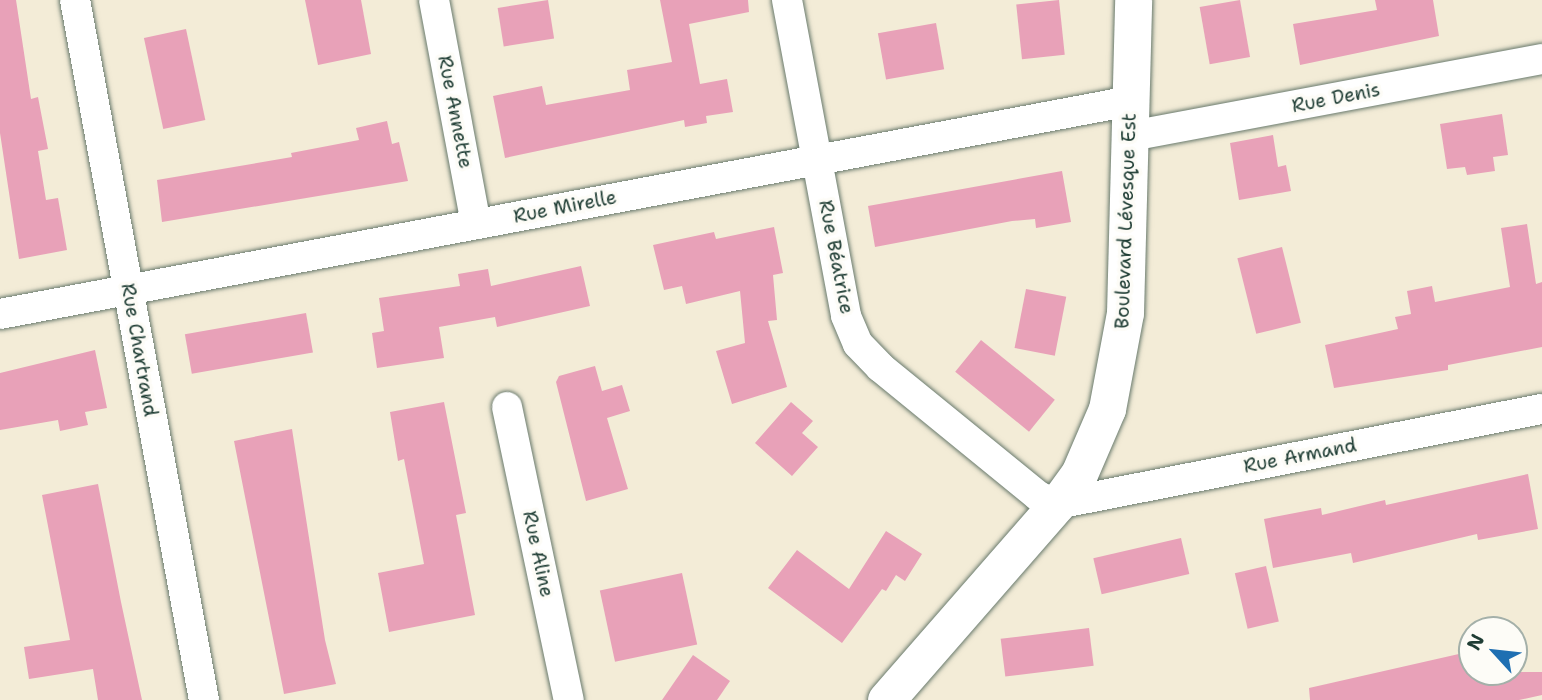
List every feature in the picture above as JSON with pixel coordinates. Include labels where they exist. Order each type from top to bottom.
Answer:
[{"type":"street","name":"Rue Chartrand","points":[[75,0],[204,700]]},
{"type":"street","name":"Rue Annette","points":[[434,0],[476,224]]},
{"type":"street","name":"Rue Béatrice","points":[[788,0],[846,316],[858,344],[1017,483],[1057,504]]},
{"type":"street","name":"Boulevard Lévesque Est","points":[[886,700],[1057,504],[1094,441],[1117,365],[1129,244],[1133,0]]},
{"type":"street","name":"Rue Denis","points":[[1131,119],[1542,59]]},
{"type":"street","name":"Rue Mirelle","points":[[0,314],[817,160],[1131,119]]},
{"type":"street","name":"Rue Aline","points":[[507,407],[569,700]]},
{"type":"street","name":"Rue Armand","points":[[1057,504],[1542,409]]},
{"type":"building","points":[[0,0],[16,0],[31,99],[38,97],[48,149],[38,151],[46,200],[58,198],[67,250],[19,259],[0,133]]},
{"type":"building","points":[[305,0],[361,0],[371,54],[318,65]]},
{"type":"building","points":[[548,0],[554,39],[504,46],[498,8]]},
{"type":"building","points":[[660,0],[748,0],[749,12],[689,24],[700,84],[727,79],[733,112],[706,116],[707,123],[685,127],[684,120],[505,158],[493,96],[542,86],[546,105],[630,90],[627,70],[672,62]]},
{"type":"building","points":[[1059,0],[1065,55],[1022,59],[1016,4]]},
{"type":"building","points":[[1240,0],[1250,57],[1210,64],[1200,7]]},
{"type":"building","points":[[1375,0],[1433,0],[1439,36],[1300,65],[1293,24],[1377,10]]},
{"type":"building","points":[[936,23],[944,69],[886,80],[878,33]]},
{"type":"building","points":[[186,29],[205,120],[163,129],[144,38]]},
{"type":"building","points":[[1502,114],[1508,155],[1493,157],[1495,171],[1467,175],[1465,167],[1447,169],[1440,124]]},
{"type":"building","points":[[387,121],[392,144],[399,142],[408,181],[162,222],[157,180],[292,157],[291,153],[359,140],[356,128]]},
{"type":"building","points":[[1273,135],[1278,167],[1286,165],[1291,191],[1239,200],[1230,143]]},
{"type":"building","points":[[1062,171],[1071,222],[1036,228],[1035,219],[1012,221],[875,247],[868,206]]},
{"type":"building","points":[[1527,224],[1536,284],[1542,282],[1542,347],[1448,365],[1448,370],[1334,388],[1325,345],[1398,329],[1395,317],[1411,314],[1407,291],[1432,286],[1435,302],[1510,287],[1501,228]]},
{"type":"building","points":[[774,227],[783,273],[773,275],[777,320],[768,321],[787,387],[732,404],[716,351],[745,343],[740,291],[686,304],[682,286],[664,290],[653,245],[714,232],[716,239]]},
{"type":"building","points":[[1282,247],[1301,323],[1256,334],[1237,258]]},
{"type":"building","points":[[581,266],[590,306],[497,327],[495,317],[439,327],[444,358],[377,368],[372,333],[384,331],[379,298],[460,286],[458,274],[488,269],[491,286]]},
{"type":"building","points":[[1026,289],[1066,297],[1055,356],[1015,348]]},
{"type":"building","points":[[306,313],[313,352],[192,374],[185,334]]},
{"type":"building","points":[[981,340],[1055,400],[1029,432],[955,372]]},
{"type":"building","points":[[95,350],[107,408],[85,412],[88,425],[60,431],[58,420],[0,430],[0,373]]},
{"type":"building","points":[[595,366],[602,391],[622,385],[630,411],[607,418],[628,489],[586,501],[556,382],[559,376]]},
{"type":"building","points":[[444,402],[466,513],[456,515],[475,615],[389,632],[378,573],[424,564],[404,459],[398,461],[390,412]]},
{"type":"building","points":[[791,402],[813,421],[802,433],[818,447],[792,476],[755,443]]},
{"type":"building","points":[[292,429],[325,640],[336,684],[284,694],[234,441]]},
{"type":"building","points":[[1528,474],[1538,529],[1478,540],[1477,534],[1353,563],[1351,553],[1273,568],[1264,519],[1321,508],[1322,515],[1385,500],[1386,505]]},
{"type":"building","points":[[98,484],[142,700],[98,700],[93,669],[29,679],[24,647],[70,640],[42,495]]},
{"type":"building","points":[[886,531],[922,554],[905,581],[896,575],[886,591],[882,589],[842,643],[768,588],[797,550],[849,589]]},
{"type":"building","points":[[1181,538],[1189,574],[1102,594],[1093,558]]},
{"type":"building","points":[[1266,566],[1279,622],[1248,629],[1235,573]]},
{"type":"building","points":[[682,573],[697,644],[615,662],[600,590]]},
{"type":"building","points":[[1089,628],[1094,666],[1005,677],[1001,639]]},
{"type":"building","points":[[1458,654],[1458,686],[1528,686],[1528,672],[1542,672],[1542,695],[1519,700],[1310,700],[1309,688]]},
{"type":"building","points":[[693,655],[730,681],[717,700],[662,700]]}]
